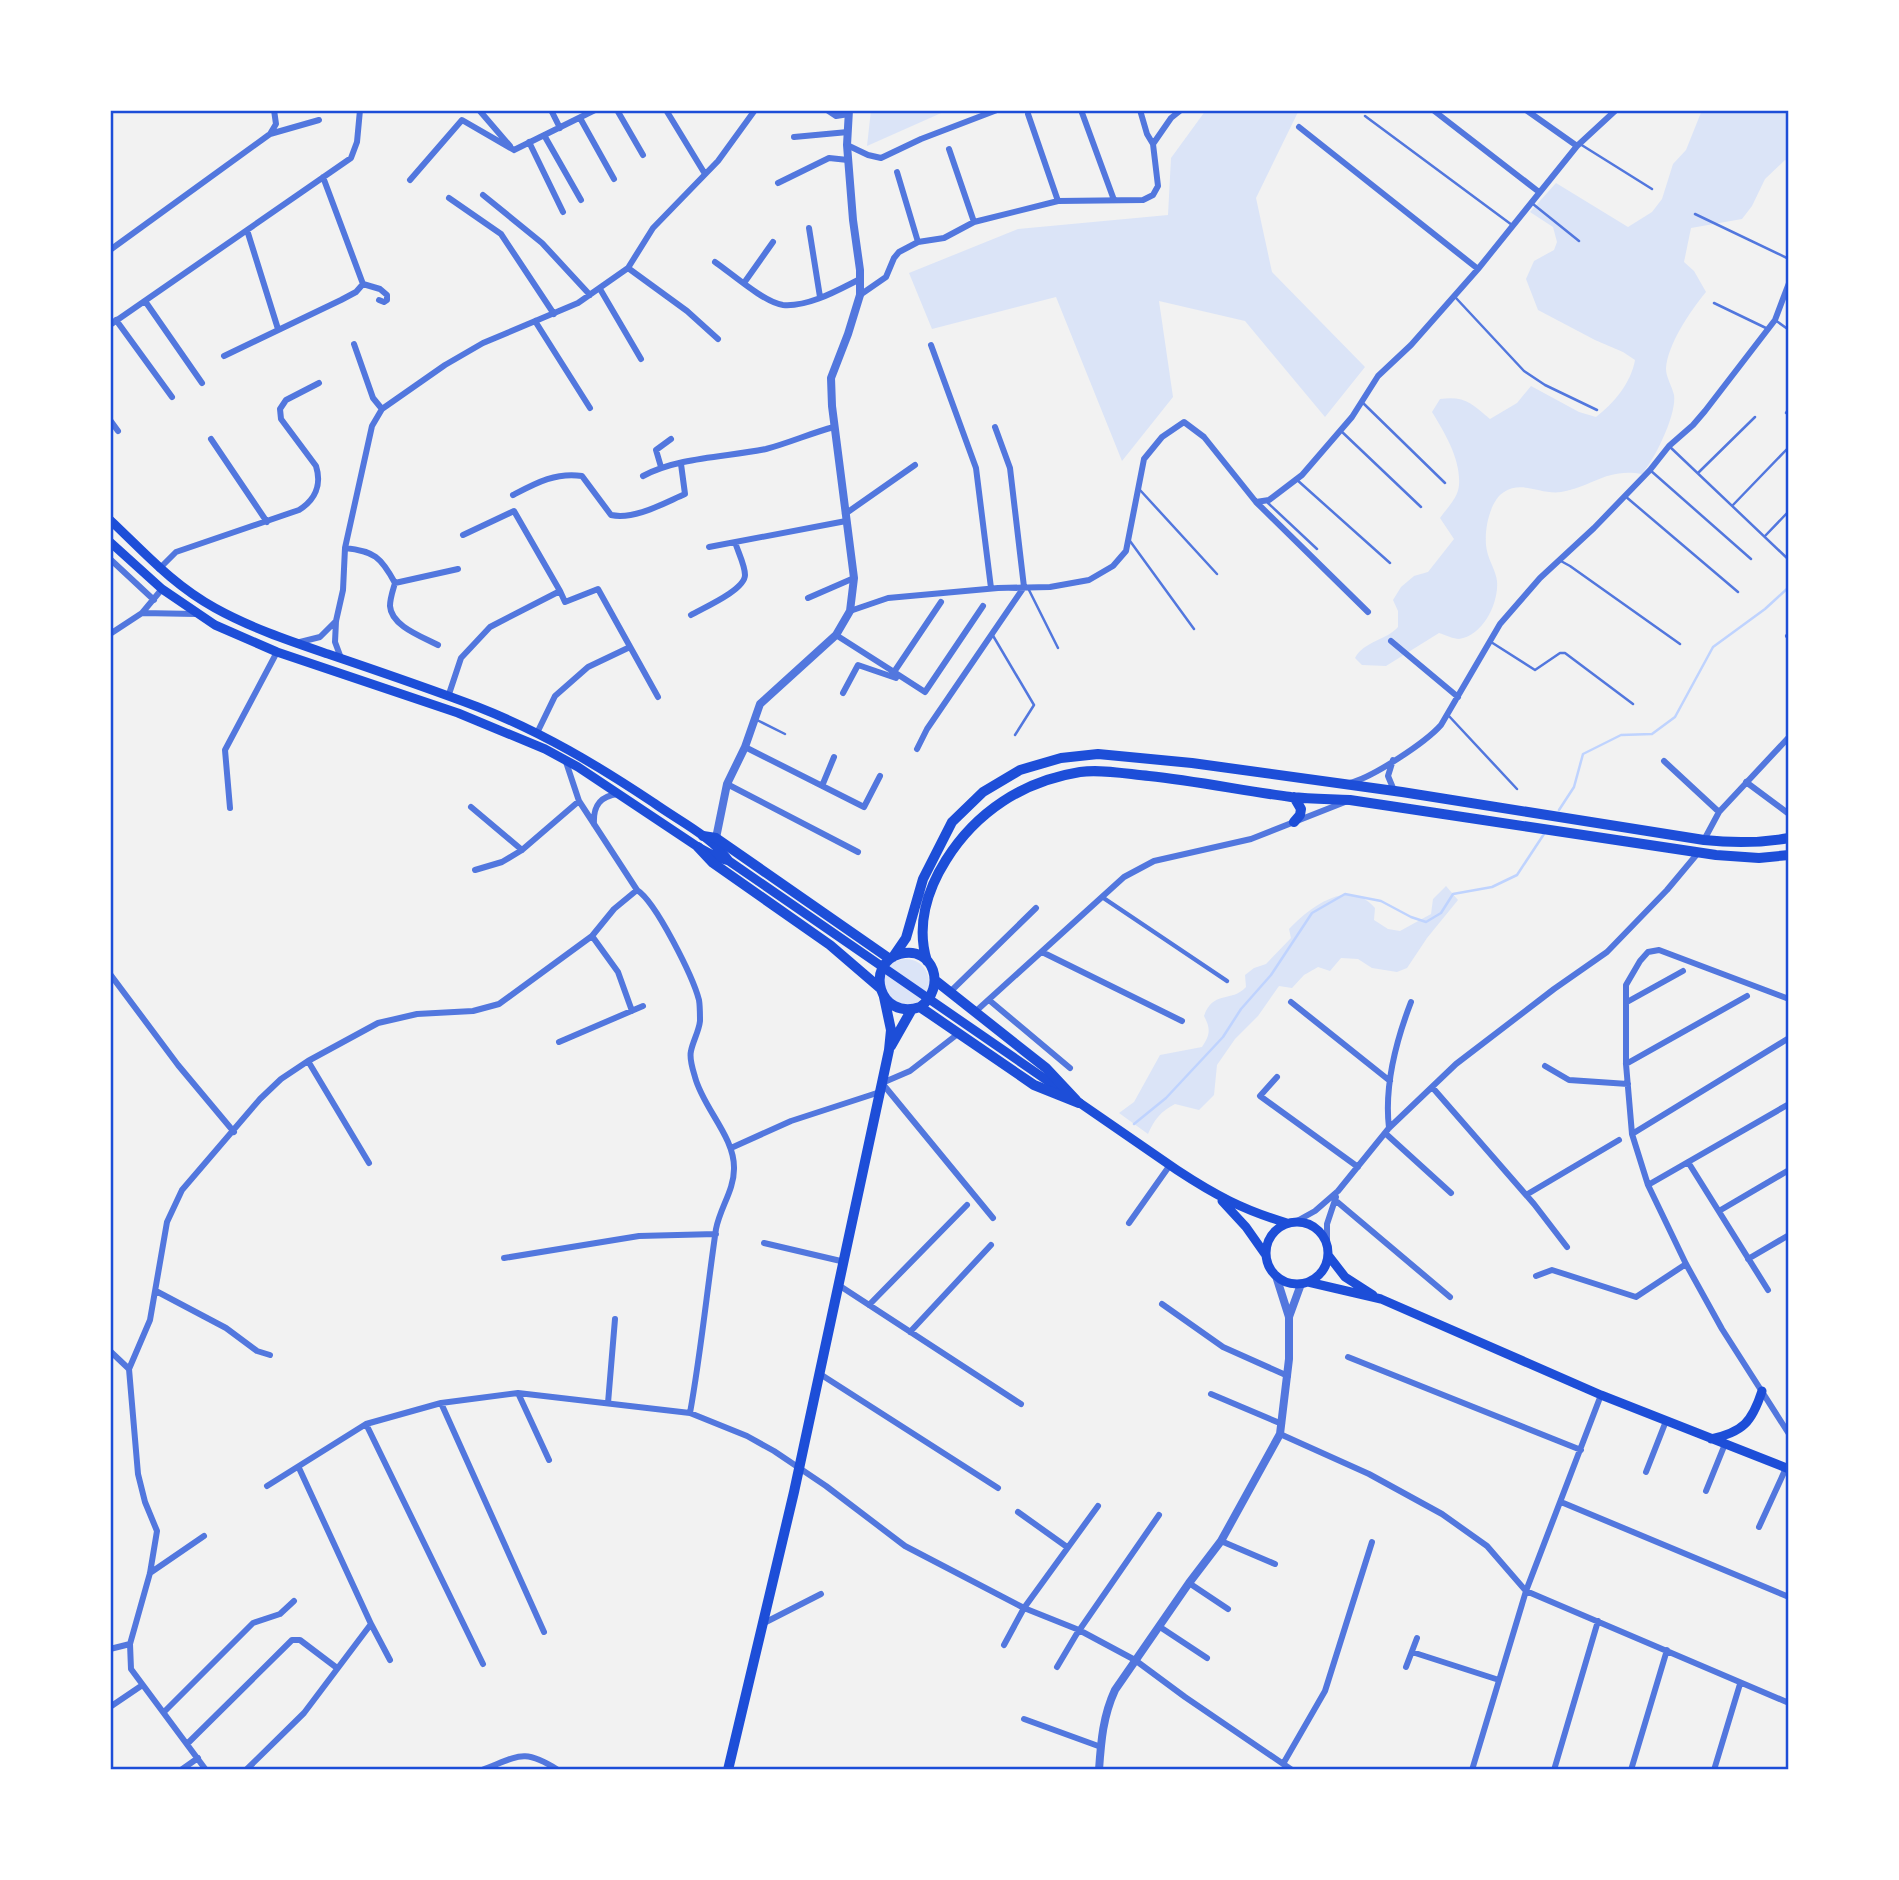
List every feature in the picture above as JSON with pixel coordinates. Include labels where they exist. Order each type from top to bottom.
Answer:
[{"type":"main road","points":[[110,520],[159,569],[217,609],[296,643],[448,697],[537,733],[602,768],[703,836],[732,862],[1041,1078],[1216,1195],[1251,1212],[1315,1227],[1327,1242],[1328,1255],[1322,1271],[1305,1283]]},
{"type":"main road","points":[[110,542],[162,589],[215,625],[277,652],[458,713],[545,748],[698,847],[732,862]]},
{"type":"main road","points":[[728,1770],[840,1286],[889,1050],[891,1030],[882,992],[882,970],[906,938],[923,880],[952,822],[983,792],[1020,770],[1061,758],[1098,754],[1192,763],[1399,792],[1704,840],[1773,841],[1789,838]]},
{"type":"main road","points":[[927,961],[922,931],[926,903],[937,874],[956,844],[977,820],[1002,800],[1028,786],[1082,772],[1166,778],[1294,797],[1350,800],[1698,853],[1759,858],[1789,855]]},
{"type":"main road","points":[[1294,797],[1301,809],[1294,822]]},
{"type":"main road","points":[[703,836],[716,838],[892,958]]},
{"type":"main road","points":[[698,847],[713,863],[830,945],[896,1007],[916,1008],[959,1033],[1034,1085],[1079,1103]]},
{"type":"main road","points":[[892,958],[907,953],[927,961],[936,981],[1046,1068],[1079,1103]]},
{"type":"main road","points":[[889,1050],[916,1008],[931,996],[936,981]]},
{"type":"main road","points":[[1216,1195],[1246,1227],[1265,1254],[1276,1276],[1290,1283],[1305,1283],[1381,1299]]},
{"type":"main road","points":[[1265,1254],[1271,1235],[1292,1222]]},
{"type":"main road","points":[[1328,1255],[1345,1277],[1381,1299],[1601,1395],[1787,1469]]},
{"type":"main road","points":[[1711,1439],[1732,1434],[1747,1423],[1756,1410],[1762,1391]]},
{"type":"street","points":[[270,134],[276,124],[274,110]]},
{"type":"street","points":[[172,397],[113,323],[351,158],[355,151],[360,110]]},
{"type":"street","points":[[479,110],[514,150]]},
{"type":"street","points":[[551,110],[560,128]]},
{"type":"street","points":[[514,150],[595,110]]},
{"type":"street","points":[[617,110],[643,155]]},
{"type":"street","points":[[666,110],[705,174]]},
{"type":"street","points":[[341,659],[335,642],[335,621],[343,590],[345,548],[372,426],[382,409],[445,365],[483,343],[554,314],[600,289],[628,268],[653,228],[731,145],[755,110]]},
{"type":"street","points":[[716,838],[727,785],[745,747],[760,704],[836,635],[850,611],[853,578],[834,428],[831,377],[860,295],[860,279],[847,145],[849,112],[836,116],[827,110]]},
{"type":"street","points":[[847,145],[881,158],[921,139],[997,110]]},
{"type":"street","points":[[1081,110],[1114,200]]},
{"type":"street","points":[[860,295],[886,277],[899,252],[918,242],[944,239],[974,222],[1058,201],[1143,200],[1153,195],[1158,180],[1153,144],[1140,110]]},
{"type":"street","points":[[1164,110],[1171,118]]},
{"type":"street","points":[[1153,144],[1171,118],[1181,110]]},
{"type":"street","points":[[1433,110],[1539,192]]},
{"type":"street","points":[[1526,110],[1579,145]]},
{"type":"street","points":[[1256,502],[1279,494],[1296,479],[1340,430],[1378,376],[1411,345],[1478,269],[1579,145],[1616,110]]},
{"type":"street","points":[[1028,114],[1058,201]]},
{"type":"street","points":[[580,118],[614,179]]},
{"type":"street","points":[[110,250],[270,134],[319,120]]},
{"type":"street","points":[[410,180],[462,120],[514,150]]},
{"type":"street","points":[[1298,127],[1478,269]]},
{"type":"street","points":[[794,137],[848,132]]},
{"type":"street","points":[[544,135],[581,200]]},
{"type":"street","points":[[529,142],[563,212]]},
{"type":"street","points":[[949,149],[974,222]]},
{"type":"street","points":[[778,183],[829,158],[849,160]]},
{"type":"street","points":[[897,172],[918,242]]},
{"type":"street","points":[[323,177],[363,284]]},
{"type":"street","points":[[483,195],[542,243],[590,295]]},
{"type":"street","points":[[449,198],[502,234],[554,314]]},
{"type":"street","points":[[808,228],[820,297]]},
{"type":"street","points":[[247,230],[278,329]]},
{"type":"street","points":[[744,283],[773,242]]},
{"type":"street","points":[[715,262],[768,299],[782,305],[820,297],[860,279]]},
{"type":"street","points":[[628,268],[687,311],[719,339]]},
{"type":"street","points":[[1345,785],[1367,777],[1431,736],[1448,715],[1500,624],[1557,560],[1625,496],[1669,446],[1705,411],[1775,320],[1789,283]]},
{"type":"street","points":[[363,284],[380,289],[387,295],[384,302],[379,300]]},
{"type":"street","points":[[224,356],[356,292],[363,284]]},
{"type":"street","points":[[600,289],[640,359]]},
{"type":"street","points":[[145,301],[202,383]]},
{"type":"street","points":[[535,321],[590,408]]},
{"type":"street","points":[[354,344],[373,398],[382,409]]},
{"type":"street","points":[[931,345],[976,468],[992,588]]},
{"type":"street","points":[[159,569],[176,552],[267,522],[307,505],[313,499],[319,474],[281,418],[280,409],[286,400],[319,383]]},
{"type":"street","points":[[110,420],[118,431]]},
{"type":"street","points":[[850,611],[888,598],[992,588],[1050,587],[1089,580],[1113,566],[1126,551],[1144,458],[1163,437],[1184,422],[1204,438],[1256,502],[1368,612]]},
{"type":"street","points":[[917,749],[927,729],[1026,587],[1010,468],[995,427]]},
{"type":"street","points":[[643,476],[661,467],[769,448],[807,434],[834,428]]},
{"type":"street","points":[[211,439],[267,522]]},
{"type":"street","points":[[661,467],[656,450],[671,439]]},
{"type":"street","points":[[513,495],[555,476],[582,476],[611,515],[619,517],[654,508],[685,494],[681,464]]},
{"type":"street","points":[[709,547],[846,518],[863,502],[915,465]]},
{"type":"street","points":[[463,535],[514,511],[565,602],[598,589],[658,697]]},
{"type":"street","points":[[691,615],[730,594],[743,583],[745,576],[735,542]]},
{"type":"street","points":[[345,548],[367,550],[381,560],[395,583],[390,605],[392,614],[404,626],[438,645]]},
{"type":"street","points":[[110,559],[154,600]]},
{"type":"street","points":[[395,583],[458,569]]},
{"type":"street","points":[[808,598],[853,578]]},
{"type":"street","points":[[110,634],[142,613],[162,589]]},
{"type":"street","points":[[448,697],[461,658],[490,627],[560,592]]},
{"type":"street","points":[[895,675],[941,602]]},
{"type":"street","points":[[836,635],[925,692],[983,606]]},
{"type":"street","points":[[142,613],[196,614]]},
{"type":"street","points":[[296,643],[320,637],[335,621]]},
{"type":"street","points":[[1391,641],[1458,698]]},
{"type":"street","points":[[537,733],[555,696],[588,667],[630,647]]},
{"type":"street","points":[[230,808],[225,750],[277,652]]},
{"type":"street","points":[[843,693],[858,665],[895,675]]},
{"type":"street","points":[[1704,840],[1719,812],[1789,737]]},
{"type":"street","points":[[745,747],[864,807],[880,776]]},
{"type":"street","points":[[822,786],[834,757]]},
{"type":"street","points":[[565,759],[579,801],[637,890],[646,895],[674,943],[699,1000],[700,1023],[690,1054],[695,1080],[732,1148],[734,1177],[716,1234],[691,1413]]},
{"type":"street","points":[[1393,760],[1388,776],[1393,788],[1399,792]]},
{"type":"street","points":[[1664,761],[1719,812]]},
{"type":"street","points":[[1746,782],[1789,814]]},
{"type":"street","points":[[727,785],[858,852]]},
{"type":"street","points":[[594,825],[595,808],[598,804],[608,795],[618,794]]},
{"type":"street","points":[[975,1012],[1124,877],[1154,861],[1251,839],[1350,800]]},
{"type":"street","points":[[475,870],[502,862],[522,850],[579,801]]},
{"type":"street","points":[[471,807],[522,850]]},
{"type":"street","points":[[1292,1222],[1315,1210],[1338,1191],[1387,1131],[1456,1064],[1607,952],[1667,890],[1698,853]]},
{"type":"street","points":[[206,1770],[164,1712],[141,1686],[131,1669],[130,1644],[150,1573],[157,1531],[145,1502],[138,1474],[129,1368],[150,1320],[167,1223],[182,1190],[267,1093],[281,1079],[307,1061],[378,1023],[417,1014],[473,1011],[499,1004],[592,936],[614,909],[637,890]]},
{"type":"street","points":[[1102,897],[1227,981]]},
{"type":"street","points":[[949,993],[1036,908]]},
{"type":"street","points":[[592,936],[618,972],[632,1011]]},
{"type":"street","points":[[1789,999],[1659,950],[1648,952],[1626,985],[1626,1065],[1632,1134],[1648,1185],[1686,1264],[1789,1434]]},
{"type":"street","points":[[1042,952],[1182,1021]]},
{"type":"street","points":[[1627,1002],[1683,971]]},
{"type":"street","points":[[110,974],[178,1065],[234,1132]]},
{"type":"street","points":[[1626,1065],[1747,996]]},
{"type":"street","points":[[989,1000],[1070,1068]]},
{"type":"street","points":[[1291,1002],[1390,1081]]},
{"type":"street","points":[[1411,1002],[1399,1032],[1390,1081],[1387,1131],[1451,1193]]},
{"type":"street","points":[[559,1042],[643,1006]]},
{"type":"street","points":[[732,1148],[791,1121],[881,1087],[910,1071],[959,1033]]},
{"type":"street","points":[[1632,1134],[1789,1038]]},
{"type":"street","points":[[307,1061],[369,1163]]},
{"type":"street","points":[[1545,1066],[1569,1080],[1628,1084]]},
{"type":"street","points":[[1278,1077],[1260,1096],[1357,1167]]},
{"type":"street","points":[[881,1087],[993,1218]]},
{"type":"street","points":[[1432,1087],[1526,1195],[1567,1247]]},
{"type":"street","points":[[1648,1185],[1789,1104]]},
{"type":"street","points":[[1526,1195],[1619,1140]]},
{"type":"street","points":[[1688,1162],[1768,1290]]},
{"type":"street","points":[[1129,1223],[1170,1165]]},
{"type":"street","points":[[1719,1211],[1789,1170]]},
{"type":"street","points":[[1327,1242],[1326,1224],[1338,1191]]},
{"type":"street","points":[[1335,1200],[1450,1297]]},
{"type":"street","points":[[869,1305],[967,1205]]},
{"type":"street","points":[[504,1258],[639,1236],[716,1234]]},
{"type":"street","points":[[1748,1259],[1789,1235]]},
{"type":"street","points":[[764,1243],[845,1262]]},
{"type":"street","points":[[910,1332],[991,1245]]},
{"type":"street","points":[[1536,1276],[1552,1270],[1636,1297],[1686,1264]]},
{"type":"street","points":[[1099,1770],[1107,1706],[1115,1689],[1221,1541],[1280,1434],[1288,1376],[1289,1317],[1276,1276]]},
{"type":"street","points":[[1289,1317],[1305,1283]]},
{"type":"street","points":[[840,1286],[1021,1404]]},
{"type":"street","points":[[156,1292],[226,1328],[257,1351],[270,1355]]},
{"type":"street","points":[[1162,1304],[1223,1347],[1288,1376]]},
{"type":"street","points":[[608,1403],[615,1319]]},
{"type":"street","points":[[110,1351],[129,1368]]},
{"type":"street","points":[[1348,1357],[1581,1451]]},
{"type":"street","points":[[820,1374],[998,1488]]},
{"type":"street","points":[[518,1392],[549,1460]]},
{"type":"street","points":[[267,1486],[366,1424],[441,1403],[518,1392],[691,1413],[747,1436],[799,1467],[905,1546],[1024,1608],[1079,1630],[1135,1661],[1292,1770]]},
{"type":"street","points":[[1211,1394],[1282,1424]]},
{"type":"street","points":[[1472,1770],[1526,1591],[1601,1395]]},
{"type":"street","points":[[441,1403],[544,1632]]},
{"type":"street","points":[[1646,1472],[1667,1421]]},
{"type":"street","points":[[366,1424],[483,1664]]},
{"type":"street","points":[[1280,1434],[1369,1474],[1442,1514],[1487,1546],[1526,1591],[1789,1703]]},
{"type":"street","points":[[1706,1491],[1725,1444]]},
{"type":"street","points":[[299,1468],[390,1660]]},
{"type":"street","points":[[1759,1527],[1787,1469]]},
{"type":"street","points":[[1561,1502],[1789,1597]]},
{"type":"street","points":[[1004,1645],[1024,1608],[1098,1506]]},
{"type":"street","points":[[1018,1512],[1067,1547]]},
{"type":"street","points":[[1056,1667],[1160,1515]]},
{"type":"street","points":[[150,1573],[204,1536]]},
{"type":"street","points":[[1221,1541],[1275,1564]]},
{"type":"street","points":[[1283,1764],[1325,1691],[1372,1542]]},
{"type":"street","points":[[1189,1583],[1228,1609]]},
{"type":"street","points":[[764,1623],[821,1594]]},
{"type":"street","points":[[164,1712],[253,1623],[280,1614],[294,1601]]},
{"type":"street","points":[[1554,1770],[1598,1621]]},
{"type":"street","points":[[246,1770],[304,1713],[371,1624]]},
{"type":"street","points":[[1160,1627],[1207,1658]]},
{"type":"street","points":[[1406,1667],[1417,1638]]},
{"type":"street","points":[[187,1744],[292,1640],[300,1640],[337,1668]]},
{"type":"street","points":[[110,1649],[130,1644]]},
{"type":"street","points":[[1631,1770],[1667,1650]]},
{"type":"street","points":[[1412,1652],[1499,1680]]},
{"type":"street","points":[[1714,1770],[1740,1684]]},
{"type":"street","points":[[110,1707],[141,1686]]},
{"type":"street","points":[[1024,1719],[1101,1747]]},
{"type":"street","points":[[482,1770],[524,1754],[537,1757],[558,1770]]},
{"type":"street","points":[[181,1770],[198,1758]]},
{"type":"lane","points":[[1365,116],[1512,225]]},
{"type":"lane","points":[[1579,145],[1651,189]]},
{"type":"lane","points":[[1531,202],[1579,241]]},
{"type":"lane","points":[[1695,214],[1789,258]]},
{"type":"lane","points":[[1454,295],[1524,371],[1545,385],[1597,410]]},
{"type":"lane","points":[[1713,303],[1768,329]]},
{"type":"lane","points":[[1775,320],[1789,330]]},
{"type":"lane","points":[[1362,402],[1446,483]]},
{"type":"lane","points":[[1786,413],[1789,408]]},
{"type":"lane","points":[[1699,472],[1755,417]]},
{"type":"lane","points":[[1340,430],[1420,507]]},
{"type":"lane","points":[[1669,446],[1788,559]]},
{"type":"lane","points":[[1733,505],[1789,447]]},
{"type":"lane","points":[[1650,470],[1751,559]]},
{"type":"lane","points":[[1296,479],[1390,563]]},
{"type":"lane","points":[[1137,488],[1217,574]]},
{"type":"lane","points":[[1625,496],[1738,592]]},
{"type":"lane","points":[[1265,501],[1317,550]]},
{"type":"lane","points":[[1765,536],[1789,511]]},
{"type":"lane","points":[[1129,539],[1194,629]]},
{"type":"lane","points":[[1557,560],[1570,566],[1680,644]]},
{"type":"lane","points":[[1026,587],[1058,648]]},
{"type":"lane","points":[[992,634],[1034,705],[1015,735]]},
{"type":"lane","points":[[1488,641],[1535,670],[1560,653],[1565,653],[1633,704]]},
{"type":"lane","points":[[1448,715],[1517,789]]},
{"type":"lane","points":[[755,719],[785,734]]},
{"type":"shaded area","points":[[871,110],[948,110],[867,146]]},
{"type":"shaded area","points":[[1206,110],[1299,110],[1256,198],[1272,272],[1365,367],[1325,417],[1245,321],[1159,301],[1173,397],[1122,461],[1056,297],[932,329],[909,273],[1018,229],[1168,215],[1171,158]]},
{"type":"shaded area","points":[[1702,110],[1789,110],[1789,161],[1785,160],[1765,179],[1752,206],[1742,219],[1691,228],[1684,262],[1694,271],[1706,292],[1687,318],[1667,360],[1666,369],[1674,403],[1669,424],[1653,458],[1642,474],[1609,476],[1572,490],[1554,492],[1518,487],[1504,492],[1494,503],[1487,527],[1487,551],[1496,577],[1497,590],[1492,608],[1482,625],[1468,637],[1459,639],[1439,633],[1386,666],[1362,665],[1355,658],[1359,652],[1398,627],[1398,611],[1393,600],[1401,587],[1414,576],[1428,572],[1454,539],[1440,518],[1454,499],[1459,476],[1455,456],[1432,412],[1440,399],[1467,402],[1490,419],[1517,403],[1531,386],[1579,412],[1596,417],[1621,392],[1630,377],[1635,360],[1538,310],[1526,279],[1534,261],[1554,250],[1557,242],[1553,227],[1530,212],[1556,183],[1628,227],[1652,212],[1662,199],[1673,164],[1686,150]]},
{"type":"shaded area","points":[[1446,886],[1458,900],[1407,968],[1397,972],[1372,968],[1358,959],[1341,958],[1330,971],[1318,967],[1304,975],[1292,988],[1279,986],[1217,1065],[1214,1095],[1199,1110],[1175,1104],[1158,1116],[1148,1134],[1119,1113],[1134,1102],[1160,1055],[1202,1047],[1209,1032],[1204,1016],[1208,1008],[1217,1000],[1234,995],[1246,987],[1245,975],[1266,964],[1291,938],[1289,929],[1308,912],[1330,899],[1354,895],[1365,899],[1375,908],[1374,920],[1388,929],[1400,931],[1431,914],[1433,899]]},
{"type":"shaded area","points":[[906,959],[922,966],[929,982],[922,998],[906,1005],[890,998],[883,982],[890,966]]},
{"type":"waterway","points":[[1559,810],[1574,787],[1583,754],[1621,735],[1652,734],[1675,717],[1713,647],[1765,609],[1789,587]]},
{"type":"waterway","points":[[1134,1124],[1166,1098],[1223,1037],[1241,1009],[1271,975],[1312,913],[1345,894],[1381,901],[1426,922],[1441,913],[1453,894],[1492,887],[1517,875],[1544,834]]}]
